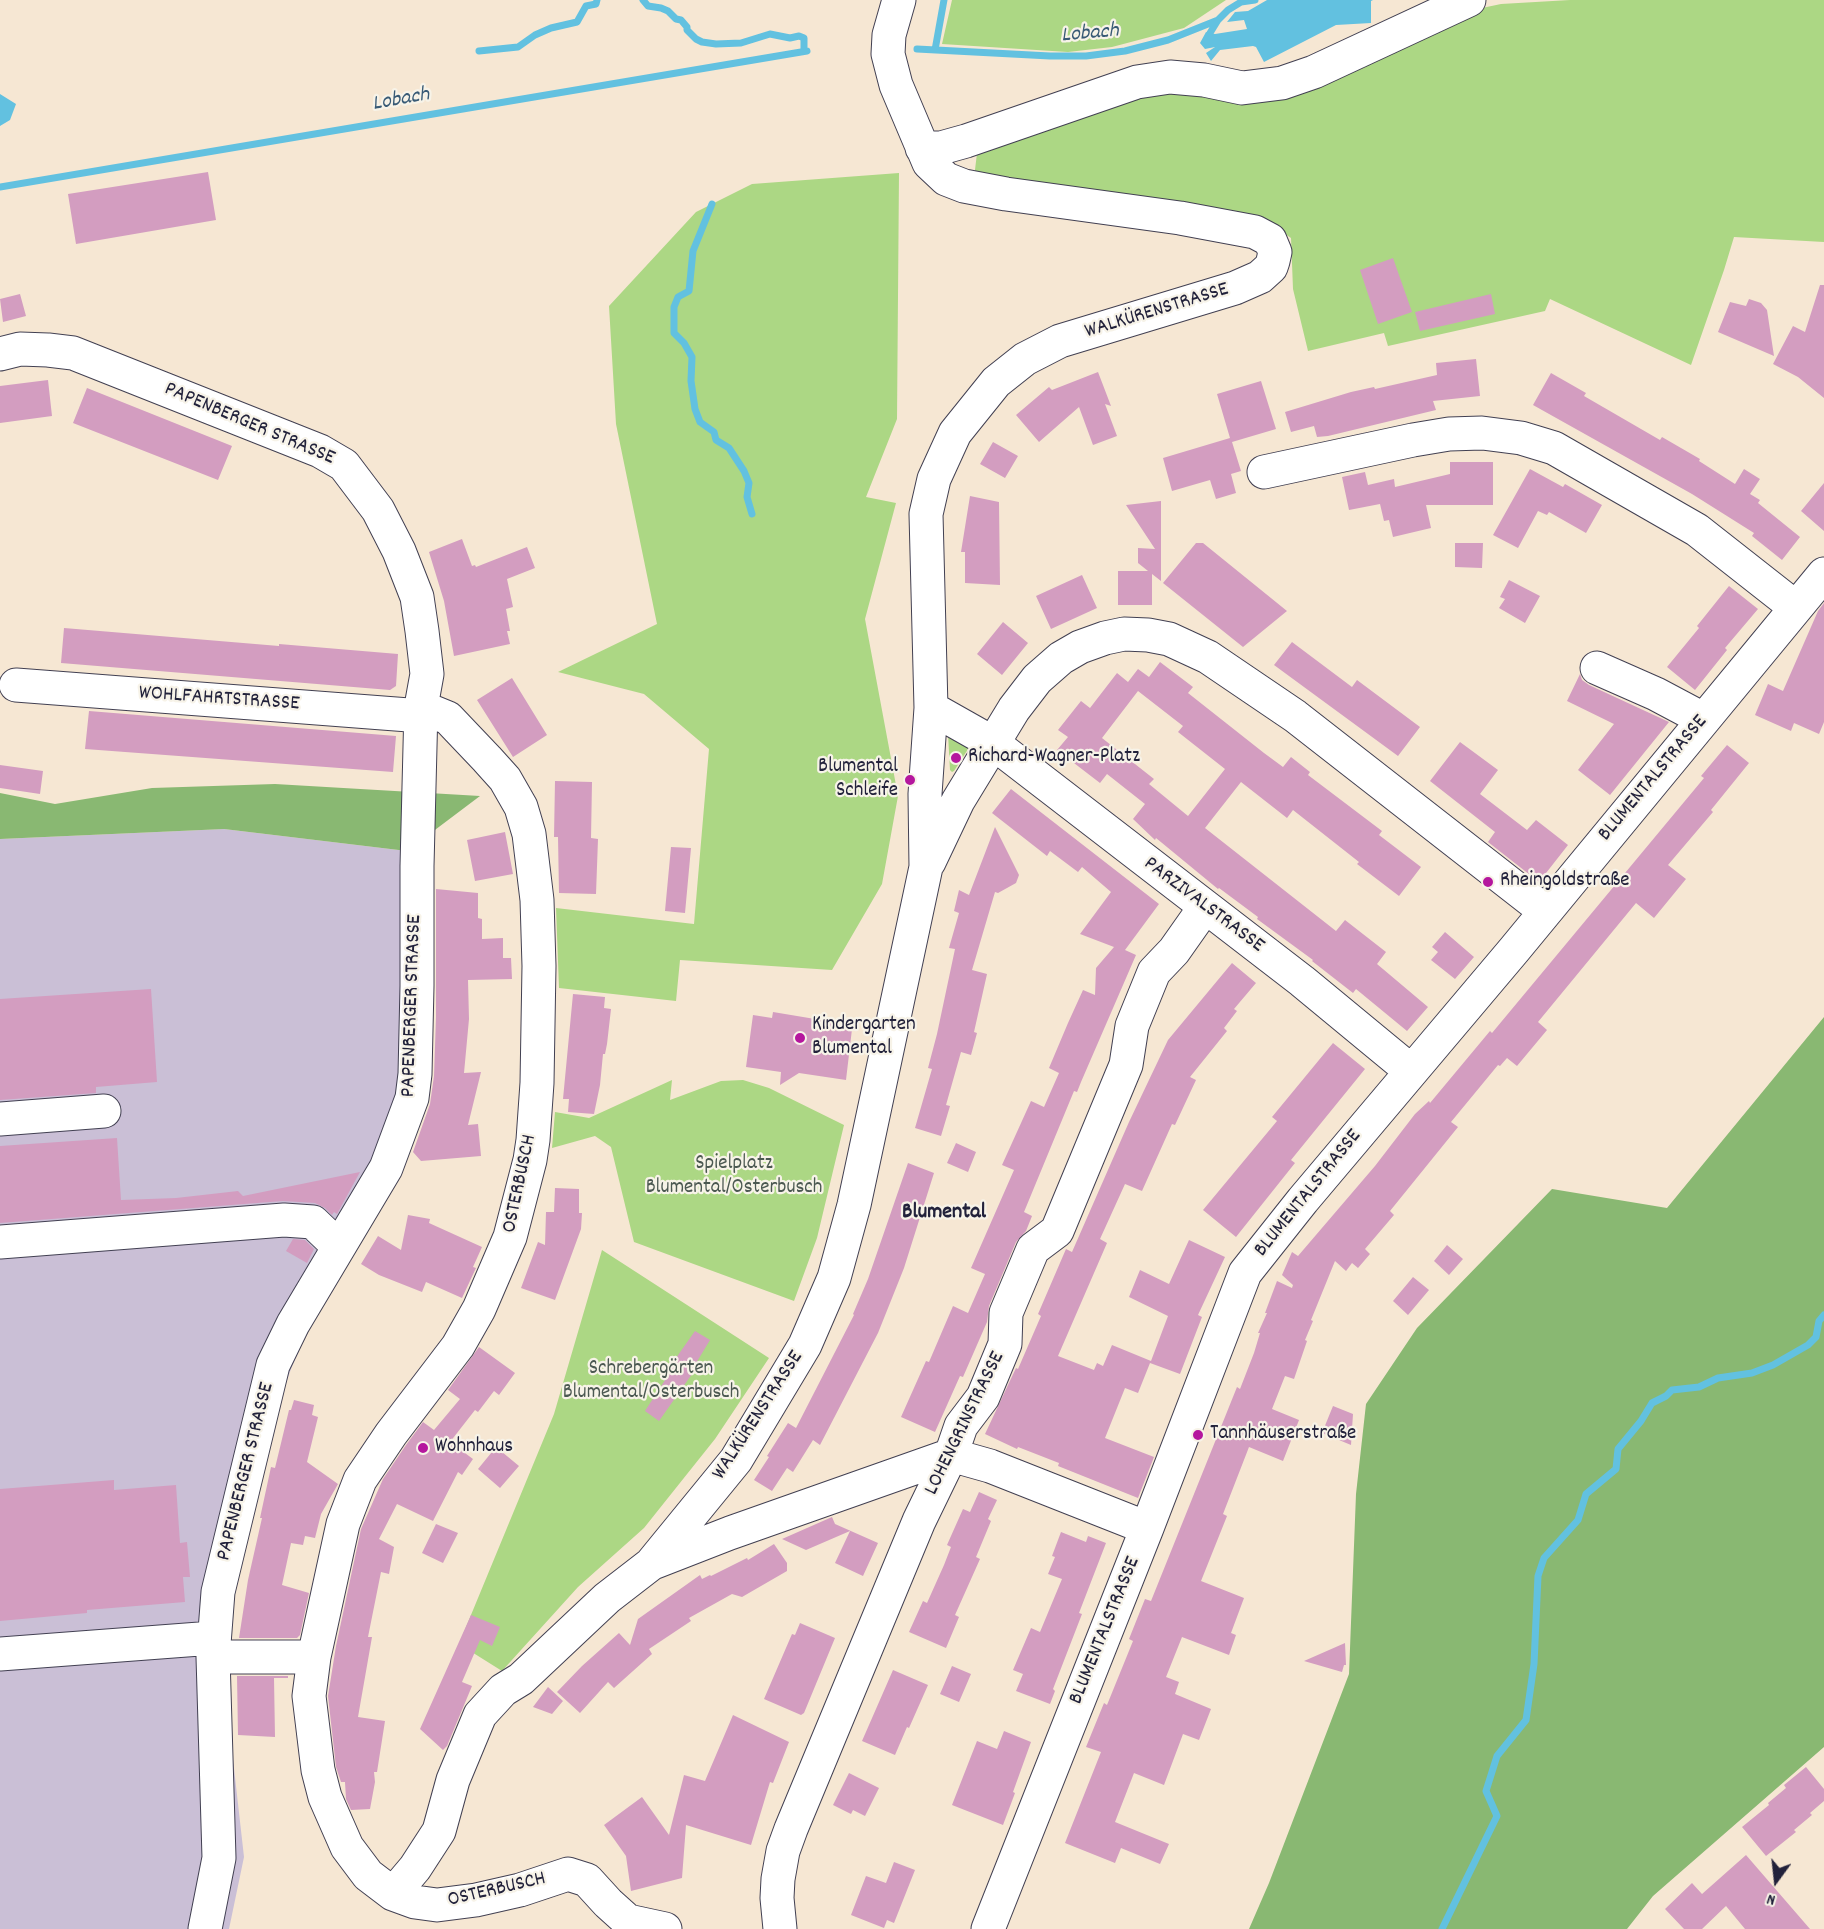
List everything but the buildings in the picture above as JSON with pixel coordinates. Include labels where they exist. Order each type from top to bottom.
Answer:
[{"type":"street","points":[[899,0],[889,35],[888,54],[897,85],[922,148],[941,148],[966,141],[1137,82],[1170,77],[1242,88],[1282,83],[1314,72],[1469,0]]},
{"type":"street","name":"WALKÜRENSTRASSE","points":[[393,1894],[416,1868],[439,1831],[453,1780],[480,1715],[503,1690],[521,1679],[607,1598],[651,1564],[736,1460],[805,1345],[834,1278],[854,1205],[926,867],[925,794],[931,708],[927,580],[928,504],[942,459],[955,433],[996,382],[1025,359],[1060,341],[1235,288],[1260,277],[1271,267],[1275,252],[1270,240],[1255,232],[1180,218],[964,186],[946,178],[929,163],[922,148]]},
{"type":"street","name":"PAPENBERGER STRASSE","points":[[0,354],[20,349],[73,353],[320,451],[344,465],[378,510],[409,572],[417,597],[427,674],[421,712],[415,1074],[412,1098],[386,1168],[293,1324],[273,1365],[219,1592],[213,1647],[219,1858],[205,1929]]},
{"type":"street","points":[[1264,472],[1449,434],[1482,433],[1521,438],[1554,448],[1697,530],[1795,607]]},
{"type":"street","name":"BLUMENTALSTRASSE","points":[[988,1929],[1245,1274],[1824,574]]},
{"type":"street","points":[[931,708],[993,743],[1014,709],[1037,679],[1060,658],[1080,647],[1114,636],[1148,635],[1168,639],[1208,657],[1295,716],[1545,911]]},
{"type":"street","points":[[1598,668],[1656,694],[1703,719]]},
{"type":"street","name":"WOHLFAHRTSTRASSE","points":[[16,685],[421,712]]},
{"type":"street","name":"OSTERBUSCH","points":[[421,712],[448,718],[488,759],[505,779],[521,807],[529,834],[537,900],[539,966],[537,1083],[533,1140],[510,1237],[479,1309],[458,1346],[391,1434],[360,1480],[343,1524],[314,1657],[309,1696],[314,1745],[325,1797],[347,1847],[369,1875],[393,1894],[415,1902],[437,1905],[498,1895],[568,1874],[587,1880],[628,1921],[665,1929]]},
{"type":"street","name":"WALKÜRENSTRASSE","points":[[926,867],[958,801],[993,743]]},
{"type":"street","name":"PARZIVALSTRASSE","points":[[993,743],[1302,981],[1411,1071]]},
{"type":"street","points":[[925,794],[930,803],[939,808],[950,807],[958,801]]},
{"type":"street","name":"LOHENGRINSTRASSE","points":[[780,1929],[777,1898],[783,1851],[920,1521],[951,1455],[961,1426],[983,1397],[1005,1344],[1006,1313],[1033,1249],[1057,1231],[1126,1065],[1132,1026],[1154,972],[1174,951],[1204,907]]},
{"type":"street","points":[[0,1119],[104,1111]]},
{"type":"street","points":[[0,1242],[285,1220],[313,1222],[339,1246]]},
{"type":"street","points":[[651,1564],[730,1533],[951,1455],[990,1466],[1147,1528]]},
{"type":"street","points":[[0,1654],[213,1647],[314,1657]]},
{"type":"shaded area","points":[[224,829],[407,851],[409,1096],[291,1369],[262,1453],[222,1662],[244,1857],[229,1929],[0,1929],[0,839]]},
{"type":"green space","points":[[952,0],[1226,0],[1184,28],[1112,47],[1068,52],[942,44]]},
{"type":"green space","points":[[1570,0],[1824,0],[1824,242],[1734,237],[1691,365],[1550,299],[1545,311],[1388,346],[1384,333],[1308,351],[1293,289],[1291,238],[1275,227],[974,178],[978,145],[1148,87],[1250,97],[1463,12],[1501,4]]},
{"type":"green space","points":[[899,173],[897,419],[866,497],[896,503],[865,619],[898,796],[882,884],[832,970],[680,960],[676,1001],[559,988],[556,908],[694,924],[709,749],[644,694],[558,672],[657,624],[616,424],[609,306],[696,212],[752,184]]},
{"type":"green space","name":"Richard-Wagner-Platz","points":[[948,734],[970,746],[952,772],[950,770]]},
{"type":"green space","points":[[275,784],[480,796],[407,851],[224,829],[0,839],[0,793],[55,804],[152,788]]},
{"type":"green space","points":[[1824,1017],[1824,1747],[1653,1896],[1627,1929],[1249,1929],[1269,1883],[1349,1674],[1356,1494],[1366,1404],[1417,1328],[1552,1189],[1667,1208]]},
{"type":"green space","name":"Spielplatz Blumental/Osterbusch","points":[[672,1080],[670,1100],[721,1081],[743,1080],[769,1088],[844,1125],[817,1238],[794,1301],[634,1242],[611,1147],[595,1136],[552,1148],[555,1112],[589,1118]]},
{"type":"green space","name":"Schrebergärten Blumental/Osterbusch","points":[[602,1250],[769,1358],[715,1439],[644,1528],[578,1587],[502,1671],[459,1644],[554,1414]]},
{"type":"water","points":[[1267,0],[1373,0],[1371,1],[1371,23],[1336,25],[1264,62],[1256,47],[1253,46],[1220,50],[1211,61],[1206,53],[1215,47],[1205,49],[1200,43],[1206,32],[1215,34],[1247,29],[1244,20],[1227,22],[1235,12],[1248,11]]},
{"type":"water","points":[[0,94],[16,104],[10,120],[0,126]]},
{"type":"waterway","points":[[479,51],[518,47],[535,35],[551,28],[577,22],[586,6],[596,4],[597,0]]},
{"type":"waterway","points":[[643,0],[648,6],[661,8],[681,20],[687,30],[702,42],[741,43],[770,34],[790,38],[799,36],[804,38],[804,51]]},
{"type":"waterway","points":[[935,50],[944,0]]},
{"type":"waterway","name":"Lobach","points":[[917,49],[1050,56],[1086,56],[1125,51],[1168,40],[1218,20],[1241,2],[1255,0]]},
{"type":"waterway","points":[[1210,33],[1218,20]]},
{"type":"waterway","name":"Lobach","points":[[0,187],[807,51]]},
{"type":"waterway","points":[[712,204],[693,251],[689,291],[678,297],[674,307],[674,333],[684,343],[692,357],[691,381],[695,409],[700,422],[714,432],[716,440],[729,448],[744,471],[749,483],[747,497],[752,514]]},
{"type":"waterway","points":[[1442,1929],[1497,1816],[1486,1791],[1497,1756],[1526,1720],[1534,1664],[1538,1576],[1544,1558],[1578,1520],[1586,1494],[1616,1469],[1618,1449],[1641,1421],[1652,1403],[1672,1390],[1699,1387],[1718,1378],[1752,1373],[1773,1365],[1808,1345],[1816,1337],[1819,1321],[1824,1315]]},
{"type":"place","name":"Richard-Wagner-Platz","points":[[956,758]]},
{"type":"place","name":"Blumental Schleife","points":[[910,780]]},
{"type":"place","name":"Rheingoldstraße","points":[[1488,882]]},
{"type":"place","name":"Kindergarten Blumental","points":[[800,1038]]},
{"type":"place","name":"Tannhäuserstraße","points":[[1198,1435]]},
{"type":"place","name":"Wohnhaus","points":[[423,1448]]},
{"type":"district","name":"Blumental","points":[[944,1214]]}]
